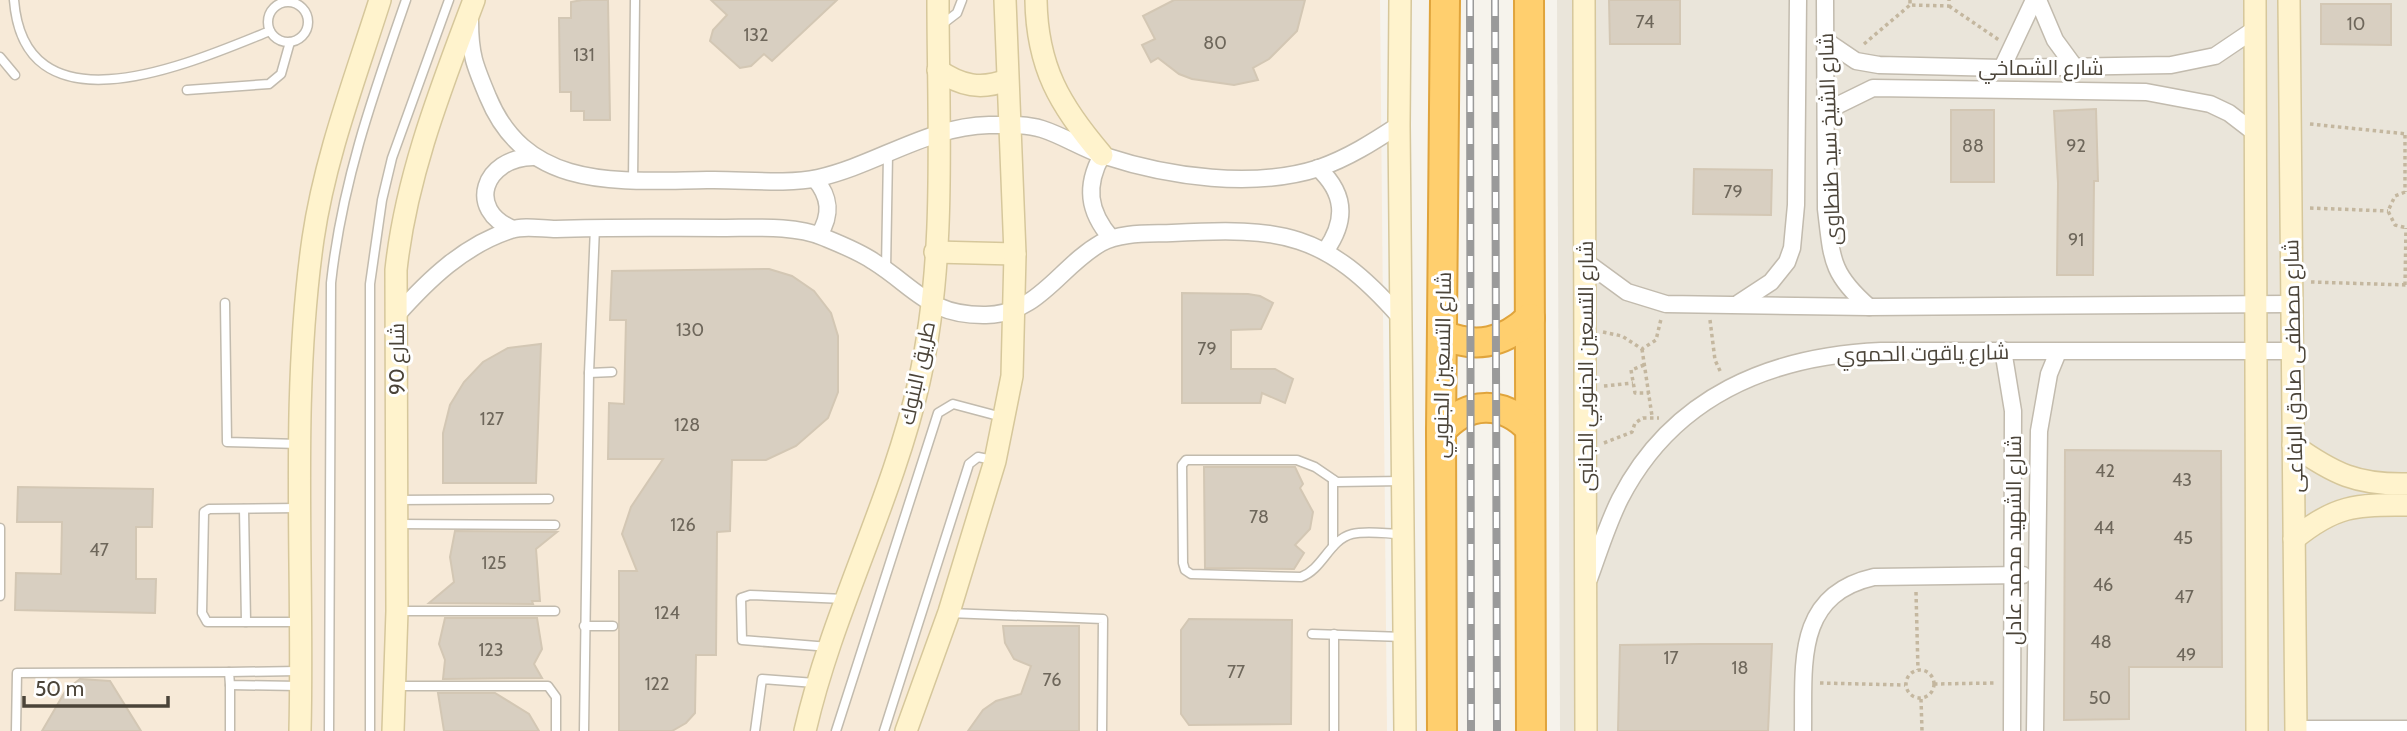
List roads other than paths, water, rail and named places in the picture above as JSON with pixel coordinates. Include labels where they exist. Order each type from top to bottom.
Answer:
[{"type":"highway","name":"شارع التسعين الجنوبي","points":[[1442,731],[1441,430],[1446,0]]},
{"type":"highway","points":[[1529,0],[1531,731]]},
{"type":"highway","points":[[1443,335],[1469,343],[1496,341],[1508,336],[1530,318]]},
{"type":"highway","points":[[1441,430],[1457,415],[1491,407],[1513,414],[1531,429]]},
{"type":"street","points":[[300,731],[302,444],[307,285],[314,236],[335,142],[380,0]]},
{"type":"street","name":"طريق البنوك","points":[[805,731],[845,600],[914,403],[931,305],[935,252],[938,0]]},
{"type":"street","points":[[1400,0],[1400,317],[1405,731]]},
{"type":"street","name":"شارع التسعين الجنوبي الجانبى","points":[[1584,0],[1586,731]]},
{"type":"street","name":"شارع الشيخ سيد طنطاوى","points":[[1739,303],[1771,282],[1787,262],[1792,248],[1796,205],[1797,0]]},
{"type":"street","name":"شارع الشيخ سيد طنطاوى","points":[[1825,0],[1828,110],[1826,209],[1833,259],[1846,287],[1869,307]]},
{"type":"street","points":[[2002,68],[2036,0]]},
{"type":"street","points":[[2036,0],[2047,26],[2074,66]]},
{"type":"street","name":"شارع مصطفى صادق الرفاعى","points":[[2255,0],[2257,731]]},
{"type":"street","name":"شارع مصطفى صادق الرفاعى","points":[[2289,0],[2296,730]]},
{"type":"street","points":[[906,731],[949,612],[995,461],[1012,376],[1015,254],[1005,3],[1036,2],[1039,39],[1053,86],[1073,121],[1102,155]]},
{"type":"street","points":[[472,5],[470,55],[497,119],[533,157],[553,167],[589,178],[633,181],[815,178],[938,134],[961,128],[1009,125],[1041,128],[1102,155],[1134,164],[1210,176],[1278,176],[1318,168],[1342,159],[1399,125]]},
{"type":"street","name":"شارع 90","points":[[393,731],[397,611],[396,316],[401,225],[411,181],[472,5]]},
{"type":"street","name":"شارع الشماخي","points":[[1825,40],[1856,61],[1894,66],[2147,66],[2215,56],[2255,29]]},
{"type":"street","points":[[1894,66],[1895,87]]},
{"type":"street","points":[[939,71],[963,85],[974,86],[1007,80]]},
{"type":"street","name":"شارع الشماخي","points":[[1828,110],[1873,88],[2146,92],[2210,104],[2229,113],[2255,134]]},
{"type":"street","points":[[1102,155],[1093,171],[1089,189],[1091,207],[1099,224],[1111,238]]},
{"type":"street","points":[[533,157],[514,158],[499,165],[489,178],[486,195],[490,211],[500,224],[513,229],[756,228],[819,235],[856,251],[886,270],[931,305],[960,314],[988,315],[1015,311],[1030,304],[1084,254],[1111,238],[1191,232],[1265,234],[1299,239],[1325,250],[1356,271],[1400,317]]},
{"type":"street","points":[[1318,168],[1332,181],[1341,207],[1337,235],[1325,250]]},
{"type":"street","points":[[815,178],[828,199],[829,211],[819,235]]},
{"type":"street","points":[[396,316],[447,265],[513,229]]},
{"type":"street","points":[[935,252],[1015,254]]},
{"type":"street","points":[[1586,262],[1627,292],[1665,304],[1869,307],[2292,304]]},
{"type":"street","name":"شارع ياقوت الحموي","points":[[1586,588],[1621,498],[1651,452],[1680,422],[1728,388],[1774,369],[1832,353],[2003,350],[2292,351]]},
{"type":"street","name":"شارع الشهيد محمد عادل","points":[[2003,350],[2013,411],[2012,731]]},
{"type":"street","name":"شارع الشهيد محمد عادل","points":[[2035,731],[2039,431],[2049,374],[2058,352]]},
{"type":"street","points":[[2294,445],[2323,466],[2351,479],[2377,484],[2407,484]]},
{"type":"street","points":[[2294,539],[2318,519],[2347,507],[2365,504],[2407,505]]},
{"type":"street","points":[[1803,731],[1804,654],[1810,631],[1817,612],[1833,594],[1850,582],[1874,577],[2035,574]]},
{"type":"street","points":[[2296,730],[2407,729]]},
{"type":"lane","points":[[14,0],[19,28],[40,61],[56,72],[84,79],[148,75],[200,59],[270,31]]},
{"type":"lane","points":[[329,731],[331,283],[338,226],[355,148],[406,0]]},
{"type":"lane","points":[[370,731],[370,284],[374,242],[393,158],[449,0]]},
{"type":"lane","points":[[633,181],[635,0]]},
{"type":"lane","points":[[938,28],[957,13],[962,0]]},
{"type":"lane","points":[[293,2],[306,4],[309,20],[306,33],[289,42],[282,41],[270,31],[268,19],[277,5],[293,2]]},
{"type":"lane","points":[[187,90],[269,84],[281,74],[289,42]]},
{"type":"lane","points":[[0,57],[15,75]]},
{"type":"lane","points":[[886,270],[888,154]]},
{"type":"lane","points":[[584,731],[589,373],[595,227]]},
{"type":"lane","points":[[225,303],[227,442],[302,444]]},
{"type":"lane","points":[[589,373],[612,372]]},
{"type":"lane","points":[[835,731],[938,413],[953,404],[1005,418]]},
{"type":"lane","points":[[884,731],[969,464],[978,457],[995,461]]},
{"type":"lane","points":[[1402,481],[1348,484],[1332,480],[1315,467],[1297,460],[1186,460],[1182,465],[1183,563],[1185,570],[1191,574],[1301,577],[1315,570],[1334,546],[1352,534],[1403,534]]},
{"type":"lane","points":[[1332,480],[1334,546]]},
{"type":"lane","points":[[397,500],[550,499]]},
{"type":"lane","points":[[302,508],[209,509],[204,512],[201,613],[207,622],[302,622]]},
{"type":"lane","points":[[244,509],[246,622]]},
{"type":"lane","points":[[397,524],[555,524]]},
{"type":"lane","points":[[0,528],[0,596]]},
{"type":"lane","points":[[830,647],[742,640],[741,598],[750,594],[845,600]]},
{"type":"lane","points":[[397,611],[555,611]]},
{"type":"lane","points":[[949,612],[1103,619],[1102,731]]},
{"type":"lane","points":[[584,626],[613,626]]},
{"type":"lane","points":[[1312,634],[1404,637]]},
{"type":"lane","points":[[1334,634],[1334,731]]},
{"type":"lane","points":[[16,731],[17,673],[229,672],[301,679]]},
{"type":"lane","points":[[229,672],[230,731]]},
{"type":"lane","points":[[230,685],[301,679]]},
{"type":"lane","points":[[755,731],[762,679],[818,683]]},
{"type":"lane","points":[[394,686],[548,686],[556,697],[556,731]]},
{"type":"railway","points":[[1470,0],[1471,731]]},
{"type":"railway","points":[[1495,0],[1497,731]]}]
